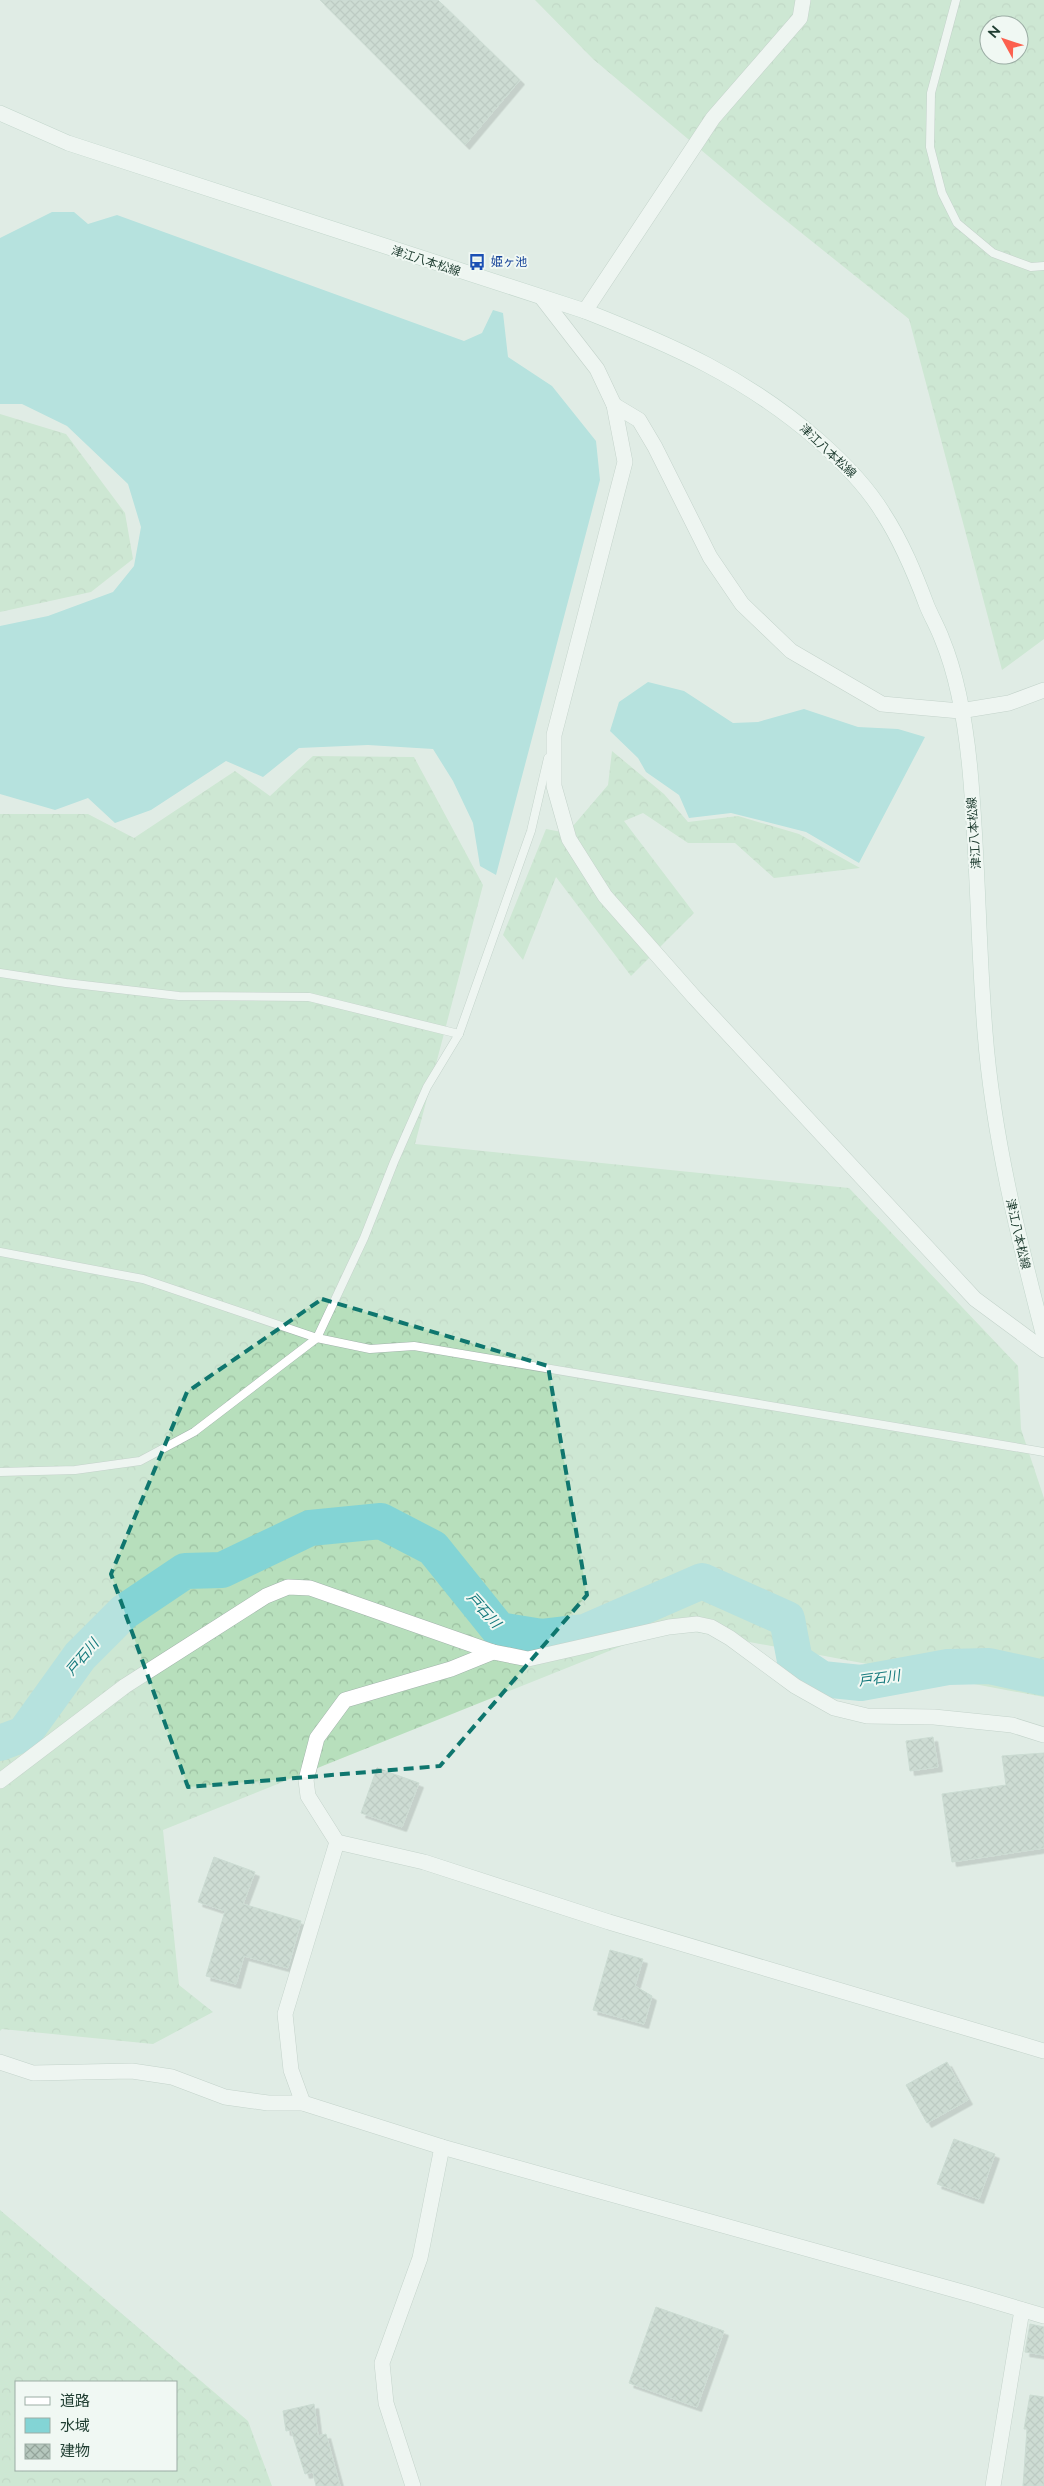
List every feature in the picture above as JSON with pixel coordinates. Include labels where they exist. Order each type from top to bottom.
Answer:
[{"type":"street","points":[[585,312],[713,118],[800,18],[803,0]]},
{"type":"street","name":"津江八本松線","points":[[0,113],[77,146],[585,312],[654,338],[706,362],[776,406],[842,461],[882,510],[908,559],[942,640],[955,679],[970,768],[985,1033],[997,1136],[1016,1230],[1044,1337]]},
{"type":"street","points":[[542,298],[597,369],[614,404],[625,462],[554,734],[554,786],[569,839],[605,896],[695,998],[975,1299],[1044,1350]]},
{"type":"street","points":[[614,404],[639,420],[655,447],[710,557],[742,604],[791,650],[882,704],[960,711],[1009,704],[1044,690]]},
{"type":"street","points":[[0,1781],[126,1686],[266,1596],[288,1587],[310,1588],[493,1652],[528,1659],[661,1629],[697,1624],[711,1627],[730,1638],[795,1686],[834,1708],[867,1716],[934,1717],[1012,1725],[1044,1735]]},
{"type":"street","points":[[493,1652],[451,1669],[345,1700],[317,1738],[306,1780],[308,1796],[337,1842],[424,1862],[609,1922],[1044,2051]]},
{"type":"street","points":[[302,2104],[291,2070],[285,2014],[337,1842]]},
{"type":"street","points":[[0,2062],[33,2073],[132,2071],[172,2077],[226,2097],[268,2103],[302,2104],[442,2147],[954,2289],[1044,2316]]},
{"type":"street","points":[[413,2486],[386,2403],[382,2363],[420,2258],[442,2147]]},
{"type":"street","points":[[993,2486],[1022,2310]]},
{"type":"lane","points":[[956,0],[931,92],[930,147],[942,193],[957,223],[993,253],[1031,267],[1044,266]]},
{"type":"lane","points":[[0,1472],[75,1470],[140,1461],[194,1432],[317,1338],[364,1238],[394,1162],[427,1087],[459,1034],[531,831],[554,734]]},
{"type":"lane","points":[[0,973],[66,984],[179,996],[309,997],[459,1034]]},
{"type":"lane","points":[[0,1252],[143,1279],[317,1338],[370,1349],[414,1346],[1044,1452]]},
{"type":"highlighted area","points":[[322,1299],[548,1366],[587,1595],[440,1766],[188,1787],[111,1574],[187,1392]]},
{"type":"green space","points":[[535,0],[1044,0],[1044,639],[1002,670],[909,319],[764,203],[593,59]]},
{"type":"green space","points":[[0,414],[66,434],[125,513],[133,559],[91,592],[0,612]]},
{"type":"green space","points":[[612,751],[664,794],[688,822],[738,816],[799,834],[860,868],[774,878],[735,843],[688,843],[643,813],[624,821],[694,913],[631,976],[556,877],[523,960],[503,935],[546,829],[567,833],[608,785]]},
{"type":"green space","points":[[313,756],[414,757],[483,885],[415,1144],[849,1188],[1018,1366],[1021,1429],[1044,1498],[1044,1697],[669,1627],[163,1830],[179,1985],[213,2012],[153,2044],[2,2029],[0,2031],[0,814],[88,814],[134,838],[235,771],[270,796]]},
{"type":"green space","points":[[0,2210],[248,2421],[272,2486],[0,2486]]},
{"type":"water","points":[[52,212],[74,212],[88,224],[117,215],[464,341],[482,333],[493,310],[503,313],[508,357],[552,386],[596,441],[600,480],[496,875],[480,866],[473,823],[453,781],[433,749],[368,745],[299,748],[263,777],[226,761],[151,810],[115,823],[88,798],[55,810],[0,794],[0,626],[48,616],[113,592],[134,566],[141,527],[128,484],[67,426],[22,404],[0,404],[0,238]]},
{"type":"water","points":[[648,682],[684,691],[733,723],[758,722],[804,709],[858,727],[898,729],[925,737],[859,863],[806,832],[731,813],[689,818],[679,795],[646,772],[638,758],[610,731],[619,702]]},
{"type":"building","points":[[320,0],[438,0],[520,80],[465,145]]},
{"type":"building","points":[[933,1737],[938,1767],[910,1771],[906,1741]]},
{"type":"building","points":[[1044,1753],[1044,1848],[952,1862],[942,1794],[1006,1785],[1002,1756]]},
{"type":"building","points":[[377,1768],[419,1783],[402,1827],[361,1813]]},
{"type":"building","points":[[214,1857],[255,1872],[243,1904],[301,1921],[288,1968],[244,1956],[236,1984],[206,1976],[225,1911],[198,1902]]},
{"type":"building","points":[[610,1950],[643,1959],[635,1986],[652,1996],[644,2024],[593,2010]]},
{"type":"building","points":[[947,2062],[968,2100],[927,2123],[906,2085]]},
{"type":"building","points":[[954,2139],[995,2154],[979,2199],[937,2184]]},
{"type":"building","points":[[656,2307],[724,2331],[697,2407],[629,2383]]},
{"type":"building","points":[[1030,2324],[1044,2327],[1044,2355],[1025,2352]]},
{"type":"building","points":[[1030,2395],[1044,2397],[1044,2486],[1023,2486],[1027,2429],[1024,2429]]},
{"type":"building","points":[[314,2404],[318,2436],[326,2434],[340,2486],[316,2486],[313,2472],[305,2474],[291,2430],[286,2431],[283,2411]]},
{"type":"waterway","name":"戸石川","points":[[0,1743],[24,1734],[80,1656],[124,1612],[185,1571],[222,1570],[310,1528],[381,1521],[433,1548],[499,1630],[542,1637],[585,1632],[702,1581],[787,1619],[795,1661],[822,1679],[861,1683],[948,1667],[989,1666],[1044,1678]]},
{"type":"place","name":"姫ヶ池","points":[[477,262]]}]
